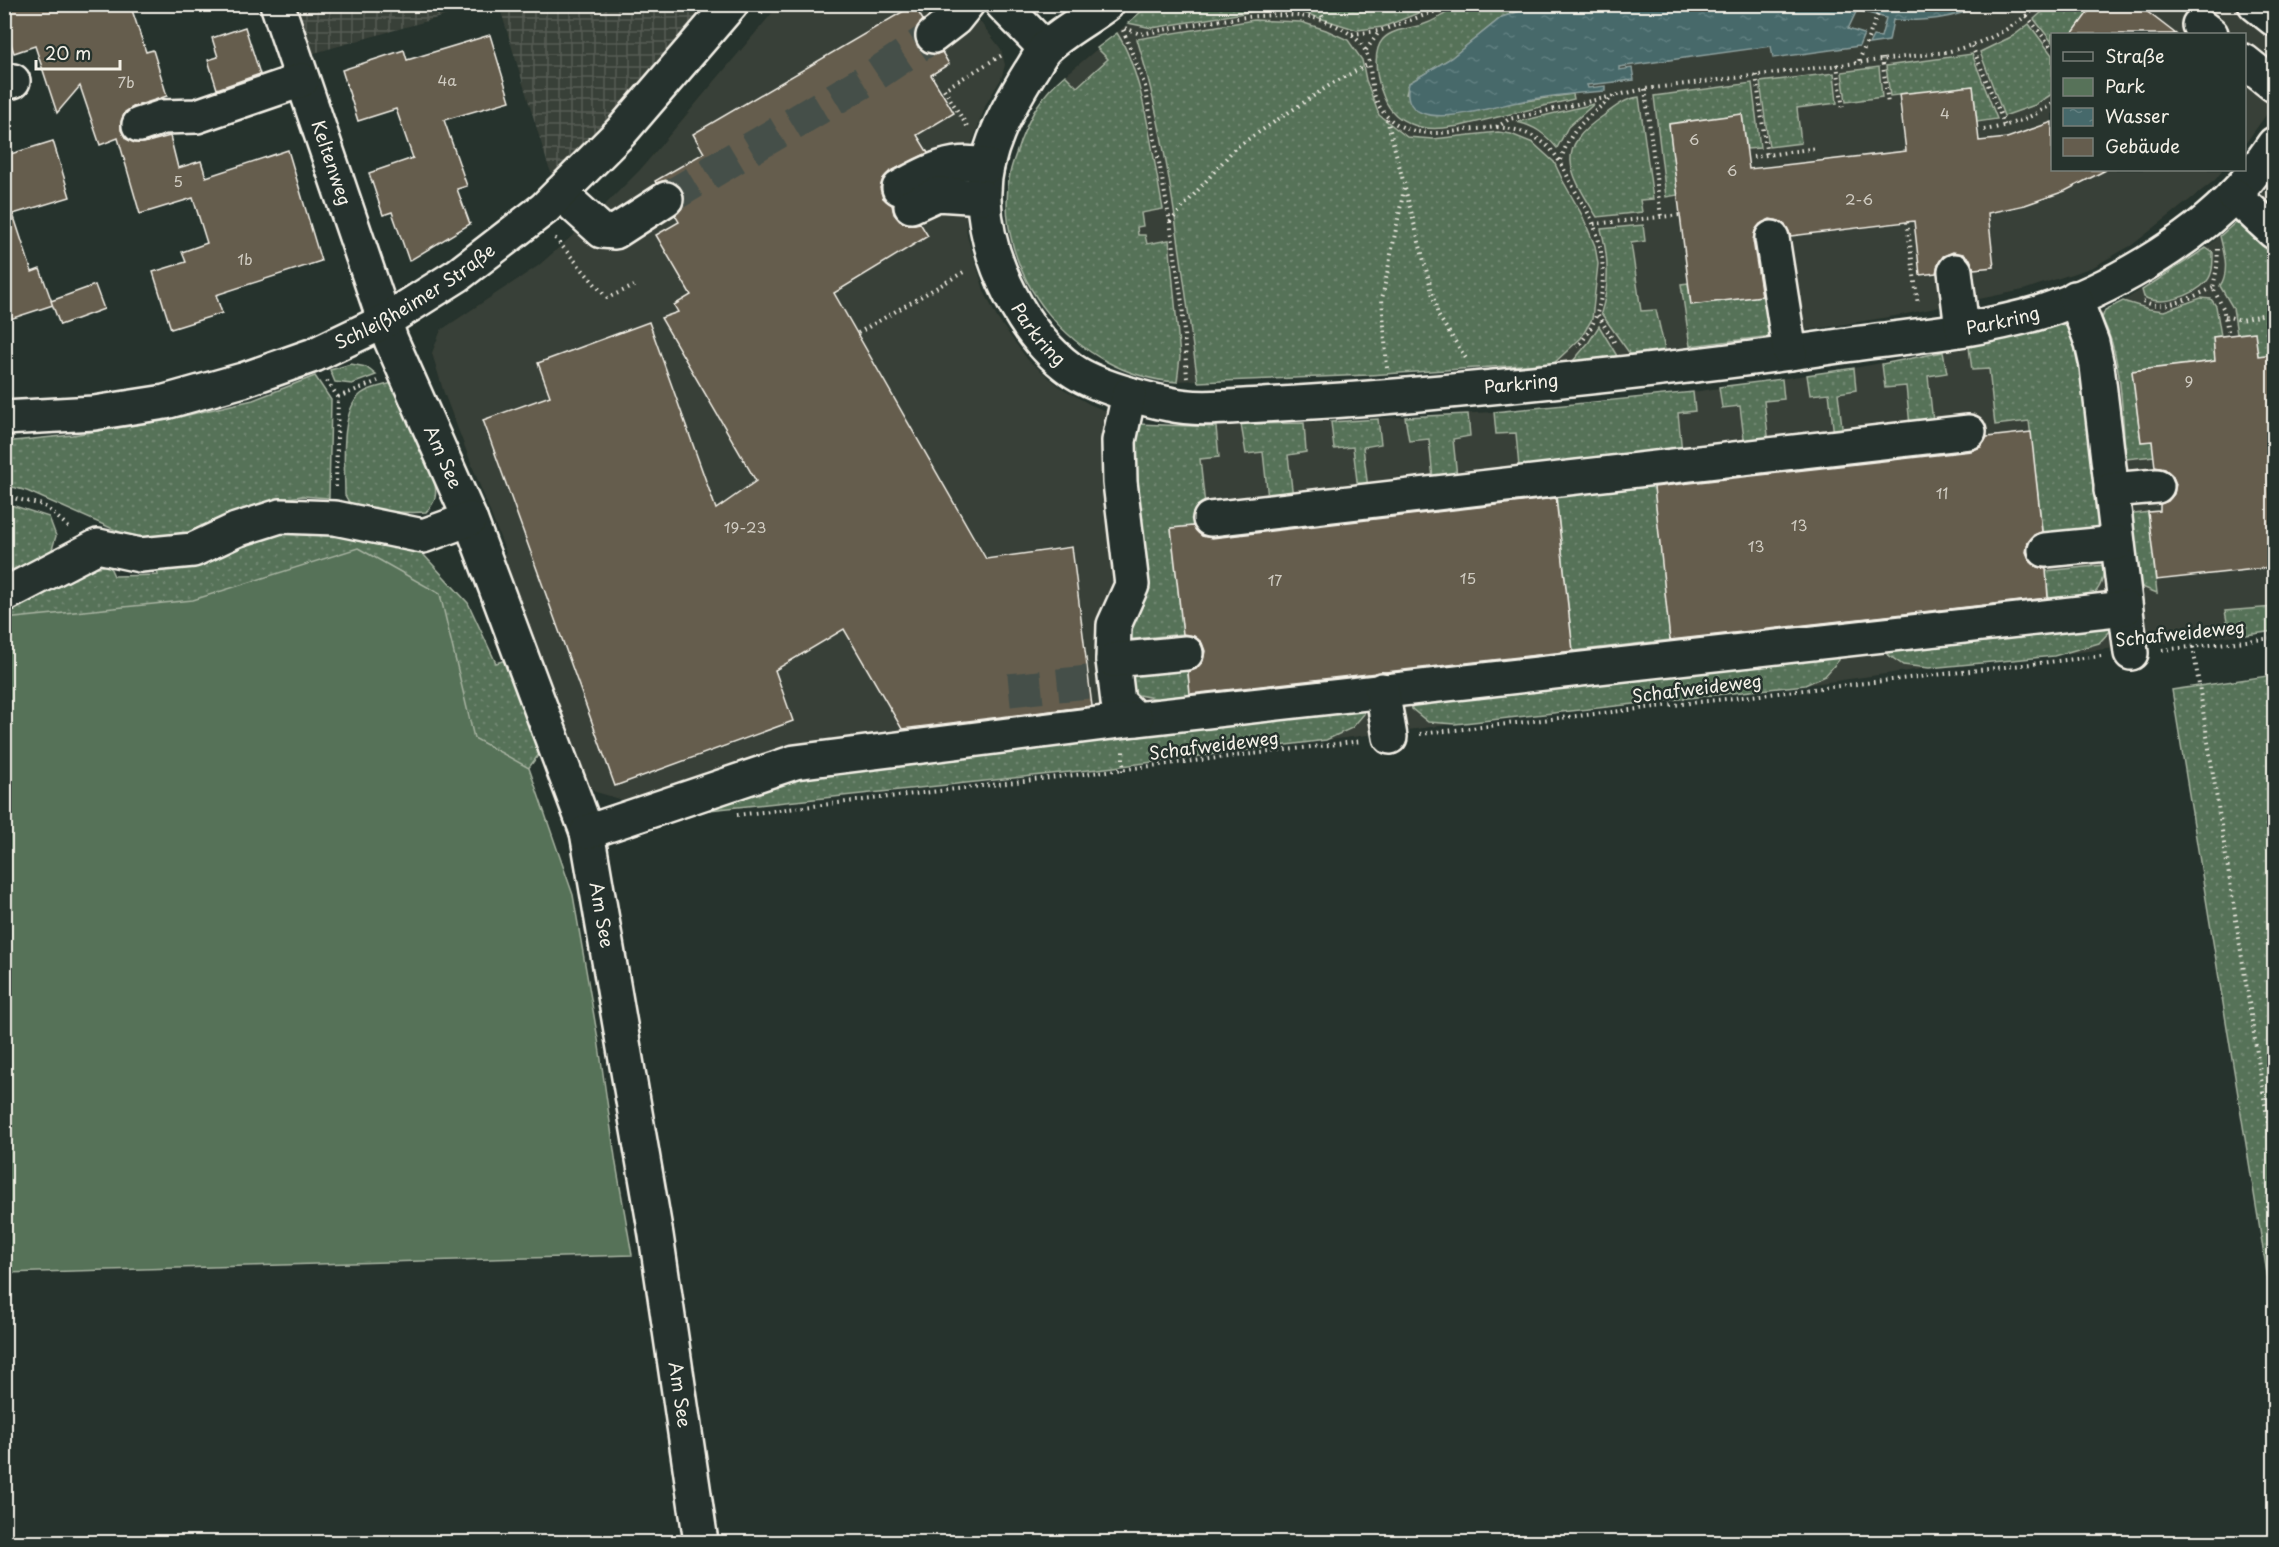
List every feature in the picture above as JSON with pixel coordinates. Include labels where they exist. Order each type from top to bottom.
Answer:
[{"type":"street","name":"Keltenweg","points":[[277,4],[385,321]]},
{"type":"street","name":"Schleißheimer Straße","points":[[4,418],[94,413],[165,402],[243,380],[314,355],[385,321],[458,275],[545,208],[621,132],[731,4]]},
{"type":"street","points":[[933,36],[955,19],[967,4]]},
{"type":"street","points":[[1002,4],[1045,48]]},
{"type":"street","name":"Parkring","points":[[1107,4],[1045,48],[1009,105],[985,182],[989,237],[1009,292],[1023,318],[1046,346],[1074,372],[1129,394],[1175,406],[1223,407],[1315,402],[1483,388],[1790,353],[1962,329],[2042,311],[2122,277],[2184,238],[2234,195],[2274,144]]},
{"type":"street","points":[[2255,4],[2274,20]]},
{"type":"street","points":[[2246,63],[2274,85]]},
{"type":"street","points":[[139,125],[163,117],[197,116],[302,80]]},
{"type":"street","points":[[905,197],[937,194],[985,182]]},
{"type":"street","points":[[560,193],[602,231],[615,232],[666,199]]},
{"type":"street","points":[[2234,195],[2274,232]]},
{"type":"street","points":[[1772,238],[1790,353]]},
{"type":"street","points":[[1955,271],[1962,329]]},
{"type":"street","points":[[2075,298],[2092,343],[2097,366],[2132,653]]},
{"type":"street","name":"Am See","points":[[385,321],[404,371],[470,519],[586,832],[656,1234],[701,1542]]},
{"type":"street","points":[[1129,394],[1119,441],[1120,482],[1132,585],[1114,625],[1106,674],[1118,702],[1136,719]]},
{"type":"street","points":[[1210,519],[1969,432]]},
{"type":"street","points":[[2111,490],[2157,486]]},
{"type":"street","points":[[4,595],[98,546],[140,555],[193,550],[236,530],[280,516],[335,519],[423,536],[470,519]]},
{"type":"street","points":[[2045,550],[2117,543]]},
{"type":"street","points":[[586,832],[795,762],[1382,690],[2125,608]]},
{"type":"street","points":[[1106,674],[1186,653]]},
{"type":"street","points":[[1382,690],[1390,737]]},
{"type":"path","points":[[1318,4],[1324,21]]},
{"type":"path","points":[[1352,34],[1379,31],[1445,8],[1450,4]]},
{"type":"path","points":[[1859,61],[1882,4]]},
{"type":"path","points":[[1497,127],[1509,119],[1645,88],[1946,52],[1972,46],[2012,27],[2040,4]]},
{"type":"path","points":[[1188,385],[1182,303],[1146,86],[1122,26],[1140,34],[1257,16],[1304,17],[1324,21],[1352,34],[1366,50],[1374,93],[1387,118],[1438,315],[1468,361]]},
{"type":"path","points":[[2027,16],[2051,47]]},
{"type":"path","points":[[1366,50],[1379,31]]},
{"type":"path","points":[[1972,46],[2005,126]]},
{"type":"path","points":[[972,134],[944,89],[1007,52]]},
{"type":"path","points":[[1882,58],[1888,104]]},
{"type":"path","points":[[1170,222],[1236,148],[1333,83],[1369,64]]},
{"type":"path","points":[[1837,64],[1843,109]]},
{"type":"path","points":[[1755,75],[1767,157]]},
{"type":"path","points":[[1645,88],[1661,217]]},
{"type":"path","points":[[1561,161],[1566,144],[1577,127],[1618,94]]},
{"type":"path","points":[[1984,130],[2005,126],[2042,111],[2051,105]]},
{"type":"path","points":[[1387,118],[1413,132],[1446,133],[1478,127],[1521,130],[1542,141],[1561,161],[1570,183],[1593,224],[1600,244],[1603,265],[1598,315],[1587,336],[1576,348]]},
{"type":"path","points":[[1753,157],[1767,157],[1817,148]]},
{"type":"path","points":[[1388,378],[1382,299],[1405,185]]},
{"type":"path","points":[[1593,224],[1680,215]]},
{"type":"path","points":[[2205,220],[2217,240],[2217,267],[2213,288],[2225,316],[2229,335]]},
{"type":"path","points":[[1907,222],[1922,334]]},
{"type":"path","points":[[555,237],[606,298],[634,286]]},
{"type":"path","points":[[858,333],[994,255]]},
{"type":"path","points":[[2122,277],[2131,292],[2148,304],[2166,305],[2213,288]]},
{"type":"path","points":[[2225,316],[2241,320],[2274,312]]},
{"type":"path","points":[[1598,315],[1620,350]]},
{"type":"path","points":[[314,355],[323,376],[338,397],[335,519]]},
{"type":"path","points":[[338,397],[404,371]]},
{"type":"path","points":[[4,496],[43,505]]},
{"type":"path","name":"Schafweideweg","points":[[726,817],[1123,771],[1390,737],[2274,638]]},
{"type":"path","points":[[2193,647],[2274,1161]]},
{"type":"shaded area","points":[[283,4],[483,5],[300,57]]},
{"type":"shaded area","points":[[499,5],[739,5],[563,199],[548,165]]},
{"type":"shaded area","points":[[779,5],[967,5],[1001,49],[1005,65],[1001,79],[986,104],[972,143],[967,171],[965,203],[967,236],[985,293],[997,318],[1028,360],[1060,387],[1089,404],[1137,424],[1216,427],[1494,412],[1693,392],[1854,368],[1969,347],[2065,324],[2123,301],[2206,248],[2236,222],[2274,181],[2274,631],[1929,668],[1805,685],[1455,724],[1098,769],[671,814],[596,792],[585,782],[499,556],[506,553],[444,393],[432,353],[441,330],[538,266],[587,223],[640,170]]},
{"type":"shaded area","points":[[1150,5],[2274,5],[2274,104],[2246,143],[2246,33],[2051,33],[2051,171],[2222,171],[2215,180],[2132,245],[2093,267],[2023,290],[1901,315],[1771,336],[1554,363],[1369,375],[1172,381],[1131,373],[1094,354],[1067,335],[1044,308],[1026,281],[1014,248],[1007,212],[1018,149],[1036,107],[1048,90]]},
{"type":"green space","points":[[1150,4],[1421,4],[1426,10],[1383,27],[1357,30],[1301,12],[1262,10],[1152,28],[1128,23]]},
{"type":"green space","points":[[1458,5],[1538,5],[1502,17],[1451,58],[1409,83],[1406,94],[1519,102],[1573,94],[1574,99],[1443,128],[1420,127],[1398,117],[1384,98],[1380,88],[1376,66],[1379,46],[1383,39],[1391,33],[1427,23]]},
{"type":"green space","points":[[2050,5],[2094,5],[2073,33],[2051,33],[2051,41],[2034,19]]},
{"type":"green space","points":[[1254,20],[1301,22],[1348,40],[1362,60],[1366,80],[1379,115],[1407,137],[1433,139],[1498,132],[1511,134],[1533,143],[1554,162],[1582,215],[1595,246],[1598,264],[1592,319],[1581,338],[1554,363],[1369,375],[1198,382],[1167,166],[1149,81],[1137,39]]},
{"type":"green space","points":[[2029,24],[2051,54],[2051,95],[2035,105],[2004,116],[1980,52],[2013,36]]},
{"type":"green space","points":[[1117,33],[1126,50],[1141,94],[1163,209],[1141,213],[1143,226],[1137,227],[1138,235],[1145,235],[1147,244],[1169,240],[1180,357],[1177,382],[1140,375],[1105,361],[1075,340],[1048,313],[1027,282],[1013,247],[1007,211],[1010,173],[1028,123],[1043,98],[1065,75],[1077,87],[1108,59],[1097,48]]},
{"type":"green space","points":[[1972,54],[1997,119],[1977,122],[1973,86],[1890,96],[1886,66]]},
{"type":"green space","points":[[1879,67],[1882,97],[1846,102],[1842,72]]},
{"type":"green space","points":[[1834,73],[1837,103],[1797,108],[1801,143],[1769,147],[1760,82]]},
{"type":"green space","points":[[1752,83],[1760,148],[1747,149],[1742,114],[1669,124],[1678,195],[1666,197],[1654,96]]},
{"type":"green space","points":[[1639,97],[1653,199],[1640,200],[1642,212],[1597,217],[1574,175],[1571,163],[1572,152],[1577,140],[1587,128],[1620,104]]},
{"type":"green space","points":[[1594,104],[1568,127],[1557,148],[1539,131],[1517,122]]},
{"type":"green space","points":[[2236,222],[2247,224],[2268,245],[2273,256],[2274,354],[2258,356],[2255,332],[2237,334],[2233,308],[2220,286],[2225,268],[2220,236]]},
{"type":"green space","points":[[1643,225],[1645,241],[1631,243],[1641,311],[1656,310],[1665,350],[1630,354],[1601,313],[1606,292],[1607,271],[1606,250],[1601,229]]},
{"type":"green space","points":[[2206,248],[2213,253],[2212,268],[2209,278],[2201,286],[2186,295],[2168,300],[2151,300],[2144,297],[2142,290]]},
{"type":"green space","points":[[1688,283],[1691,305],[1765,295],[1771,336],[1690,346],[1681,284]]},
{"type":"green space","points":[[2201,298],[2211,299],[2216,306],[2221,336],[2213,337],[2215,361],[2132,371],[2141,442],[2152,441],[2154,456],[2126,459],[2118,369],[2109,334],[2102,318],[2105,310],[2123,301],[2164,311]]},
{"type":"green space","points":[[2065,324],[2073,336],[2080,365],[2100,530],[2043,536],[2029,421],[1995,425],[1989,369],[1972,370],[1969,347]]},
{"type":"green space","points":[[1599,326],[1617,356],[1573,361],[1589,342]]},
{"type":"green space","points":[[1943,352],[1947,373],[1928,376],[1934,432],[1911,435],[1906,386],[1885,388],[1882,364]]},
{"type":"green space","points":[[351,364],[366,367],[376,375],[352,384],[335,382],[330,370]]},
{"type":"green space","points":[[1854,368],[1856,390],[1838,393],[1844,443],[1835,444],[1829,393],[1810,395],[1807,375]]},
{"type":"green space","points":[[315,376],[331,400],[329,498],[302,496],[281,499],[256,506],[197,534],[138,540],[27,491],[5,485],[4,442],[72,435],[162,421],[253,400]]},
{"type":"green space","points":[[1782,379],[1784,399],[1764,401],[1770,452],[1746,456],[1740,406],[1722,408],[1719,387]]},
{"type":"green space","points":[[392,383],[402,393],[435,484],[435,499],[426,512],[378,510],[350,504],[345,495],[344,455],[349,413],[361,394]]},
{"type":"green space","points":[[1693,392],[1695,411],[1678,413],[1683,462],[1520,479],[1516,433],[1496,434],[1494,412]]},
{"type":"green space","points":[[1468,414],[1470,436],[1453,439],[1458,486],[1434,489],[1429,439],[1409,441],[1405,417]]},
{"type":"green space","points":[[1378,419],[1381,444],[1363,447],[1369,497],[1359,498],[1353,447],[1334,449],[1331,422]]},
{"type":"green space","points":[[1304,423],[1306,452],[1288,455],[1294,506],[1269,508],[1263,452],[1246,454],[1241,424]]},
{"type":"green space","points":[[1137,424],[1216,427],[1219,457],[1200,459],[1207,524],[1171,529],[1183,634],[1125,640],[1130,446]]},
{"type":"green space","points":[[1653,473],[1670,640],[1573,651],[1555,485]]},
{"type":"green space","points":[[5,503],[49,517],[56,536],[50,556],[24,570],[5,569]]},
{"type":"green space","points":[[2148,512],[2157,593],[2142,587],[2137,579],[2128,515]]},
{"type":"green space","points":[[281,528],[347,535],[422,553],[468,603],[496,663],[509,659],[543,749],[527,770],[5,810],[5,612],[34,588],[72,572],[109,565],[114,576],[158,575],[157,570]]},
{"type":"green space","points":[[358,548],[440,594],[474,738],[529,768],[573,895],[632,1255],[5,1273],[5,619],[193,600]]},
{"type":"green space","points":[[2104,565],[2103,578],[2094,593],[2080,600],[2049,604],[2046,571]]},
{"type":"green space","points":[[2274,607],[2274,631],[2246,635],[2228,627],[2225,611]]},
{"type":"green space","points":[[2110,623],[2111,630],[2099,643],[2054,656],[1929,668],[1903,665],[1887,654],[1887,648]]},
{"type":"green space","points":[[1839,653],[1839,660],[1825,676],[1805,685],[1455,724],[1428,722],[1412,709],[1411,702]]},
{"type":"green space","points":[[1187,669],[1192,705],[1133,694],[1129,678],[1133,675]]},
{"type":"green space","points":[[2274,675],[2274,1316],[2172,690]]},
{"type":"green space","points":[[1363,708],[1364,714],[1352,728],[1326,740],[1098,769],[671,814],[787,776]]},
{"type":"water","points":[[1538,5],[1980,5],[1949,17],[1893,20],[1889,41],[1869,44],[1873,36],[1881,37],[1886,18],[1857,10],[1848,29],[1864,34],[1859,46],[1773,58],[1771,46],[1619,67],[1619,70],[1632,68],[1634,80],[1587,85],[1588,88],[1605,86],[1605,91],[1539,98],[1457,115],[1432,115],[1414,108],[1408,96],[1409,83],[1451,58],[1502,17]]},
{"type":"building","points":[[4,4],[130,4],[146,52],[153,50],[167,96],[133,107],[125,112],[121,130],[126,139],[135,143],[144,143],[170,136],[178,168],[201,161],[206,177],[288,150],[321,261],[216,295],[222,313],[171,329],[153,272],[186,262],[182,252],[207,243],[193,198],[140,214],[118,138],[100,145],[80,86],[57,113],[35,46],[14,53],[4,24]]},
{"type":"building","points":[[2094,4],[2137,4],[2175,33],[2073,33]]},
{"type":"building","points":[[914,5],[923,20],[916,29],[914,38],[918,47],[926,53],[935,55],[942,52],[949,64],[931,75],[954,113],[917,135],[928,153],[889,172],[880,188],[883,198],[892,205],[894,214],[900,221],[910,225],[920,223],[928,236],[834,293],[986,559],[1072,547],[1092,706],[902,729],[844,629],[775,670],[793,721],[615,786],[483,420],[550,396],[538,363],[649,322],[716,509],[756,481],[661,318],[678,312],[674,305],[691,295],[656,235],[679,222],[675,215],[682,208],[685,197],[682,189],[675,183],[666,180],[656,183],[655,181],[704,153],[693,134]]},
{"type":"building","points":[[245,27],[260,74],[217,89],[208,60],[218,57],[212,38]]},
{"type":"building","points":[[490,35],[510,101],[444,120],[467,186],[457,189],[470,224],[409,261],[392,212],[383,215],[369,173],[413,158],[396,109],[358,121],[342,70],[404,50],[407,60]]},
{"type":"building","points":[[1973,86],[1979,141],[2007,138],[2051,122],[2051,171],[2104,171],[2065,191],[2025,205],[1988,213],[1994,267],[1974,269],[1970,259],[1963,254],[1953,252],[1943,256],[1936,273],[1920,275],[1914,221],[1791,236],[1786,226],[1770,219],[1760,224],[1753,240],[1762,296],[1691,305],[1669,124],[1742,114],[1749,169],[1906,151],[1899,94]]},
{"type":"building","points":[[53,141],[70,197],[13,214],[32,272],[40,269],[53,305],[4,321],[4,156]]},
{"type":"building","points":[[95,285],[104,309],[60,325],[51,301]]},
{"type":"building","points":[[2255,332],[2258,356],[2274,354],[2274,567],[2156,580],[2148,512],[2160,511],[2160,504],[2168,501],[2174,494],[2176,484],[2172,475],[2165,469],[2155,467],[2152,441],[2141,442],[2132,371],[2215,361],[2213,337]]},
{"type":"building","points":[[2031,432],[2042,532],[2034,535],[2028,542],[2026,552],[2030,561],[2037,567],[2046,569],[2048,598],[1670,640],[1654,487],[1971,451],[1981,447],[1987,437]]},
{"type":"building","points":[[1556,498],[1573,651],[1190,694],[1188,672],[1196,669],[1203,661],[1205,651],[1202,643],[1194,636],[1183,634],[1171,528],[1193,526],[1202,536],[1212,538]]},
{"type":"tunnel","points":[[666,199],[873,76],[933,36]]},
{"type":"tunnel","points":[[1009,690],[1088,682]]}]
